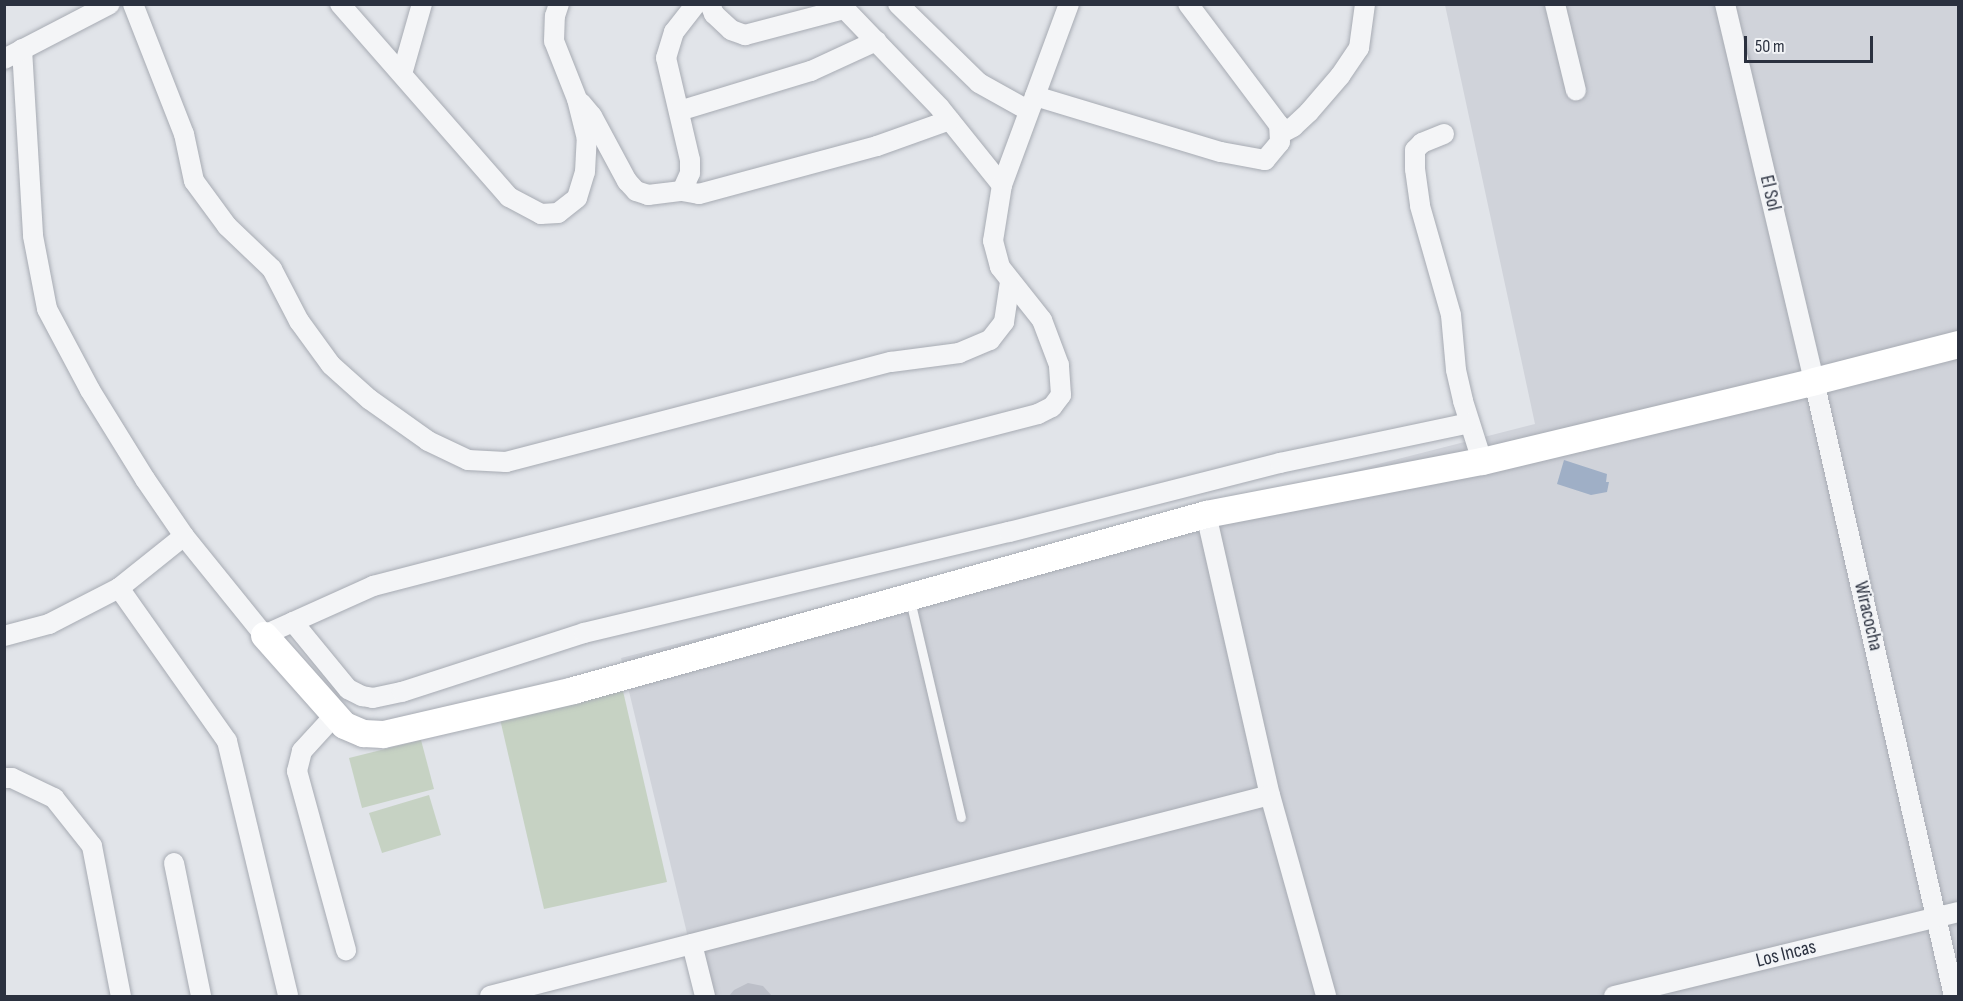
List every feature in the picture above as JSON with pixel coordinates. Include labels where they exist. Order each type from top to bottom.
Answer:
[{"type":"street","points":[[4,59],[110,4]]},
{"type":"street","points":[[133,4],[184,134],[195,181],[227,226],[272,269],[299,321],[331,365],[369,399],[428,441],[468,460],[506,462],[891,362],[959,353],[990,340],[1004,322],[1010,282]]},
{"type":"street","points":[[340,4],[509,196],[541,214],[558,213],[577,198],[585,172],[587,139],[578,99],[554,41],[555,16],[559,4]]},
{"type":"street","points":[[402,74],[422,4]]},
{"type":"street","points":[[682,191],[690,173],[666,57],[675,32],[696,4]]},
{"type":"street","points":[[710,4],[714,14],[730,30],[745,34],[842,7],[950,120],[1002,185]]},
{"type":"street","points":[[898,4],[980,83],[1032,104],[1221,152],[1265,160],[1280,142],[1279,125],[1188,4]]},
{"type":"street","points":[[264,635],[373,586],[1038,414],[1052,407],[1061,395],[1059,365],[1042,320],[1000,267],[993,241],[1002,185],[1069,4]]},
{"type":"street","points":[[1280,134],[1293,127],[1309,112],[1359,48],[1365,4]]},
{"type":"street","points":[[1555,4],[1576,90]]},
{"type":"street","name":"El Sol","points":[[1725,4],[1814,381]]},
{"type":"street","points":[[679,111],[811,71],[876,42]]},
{"type":"street","points":[[22,50],[33,236],[47,309],[90,390],[184,536],[264,635],[344,725],[363,733],[383,734],[573,690],[1206,514],[1482,461],[1959,344]]},
{"type":"street","points":[[578,99],[592,116],[627,182],[636,191],[658,195],[682,191],[699,194],[877,146],[950,120]]},
{"type":"street","points":[[1444,134],[1422,143],[1415,150],[1415,169],[1420,206],[1451,315],[1456,370],[1469,423],[1482,461]]},
{"type":"street","name":"Wiracocha","points":[[1814,381],[1954,996]]},
{"type":"street","points":[[293,622],[348,689],[362,696],[373,698],[402,692],[585,633],[1009,532],[1281,463],[1469,423]]},
{"type":"street","points":[[1206,514],[1270,795],[1326,996]]},
{"type":"street","points":[[4,636],[49,624],[119,588],[184,536]]},
{"type":"street","points":[[119,588],[227,741],[288,996]]},
{"type":"street","points":[[335,715],[302,751],[297,771],[345,950]]},
{"type":"street","points":[[4,778],[12,778],[54,798],[92,846],[121,996]]},
{"type":"street","points":[[490,996],[1270,795]]},
{"type":"street","points":[[174,863],[201,996]]},
{"type":"street","name":"Los Incas","points":[[1614,996],[1959,912]]},
{"type":"street","points":[[692,944],[705,996]]},
{"type":"lane","points":[[909,597],[961,817]]},
{"type":"shaded area","points":[[1445,5],[1958,5],[1958,996],[702,996],[621,658],[1535,424]]},
{"type":"green space","points":[[623,691],[667,882],[544,909],[500,719]]},
{"type":"green space","points":[[421,740],[434,789],[362,808],[349,758]]},
{"type":"green space","points":[[429,795],[441,835],[382,853],[369,813]]},
{"type":"water","points":[[1564,460],[1607,474],[1606,482],[1609,482],[1607,492],[1591,495],[1557,484]]},
{"type":"building","points":[[748,983],[763,986],[772,996],[729,996],[734,990]]}]
